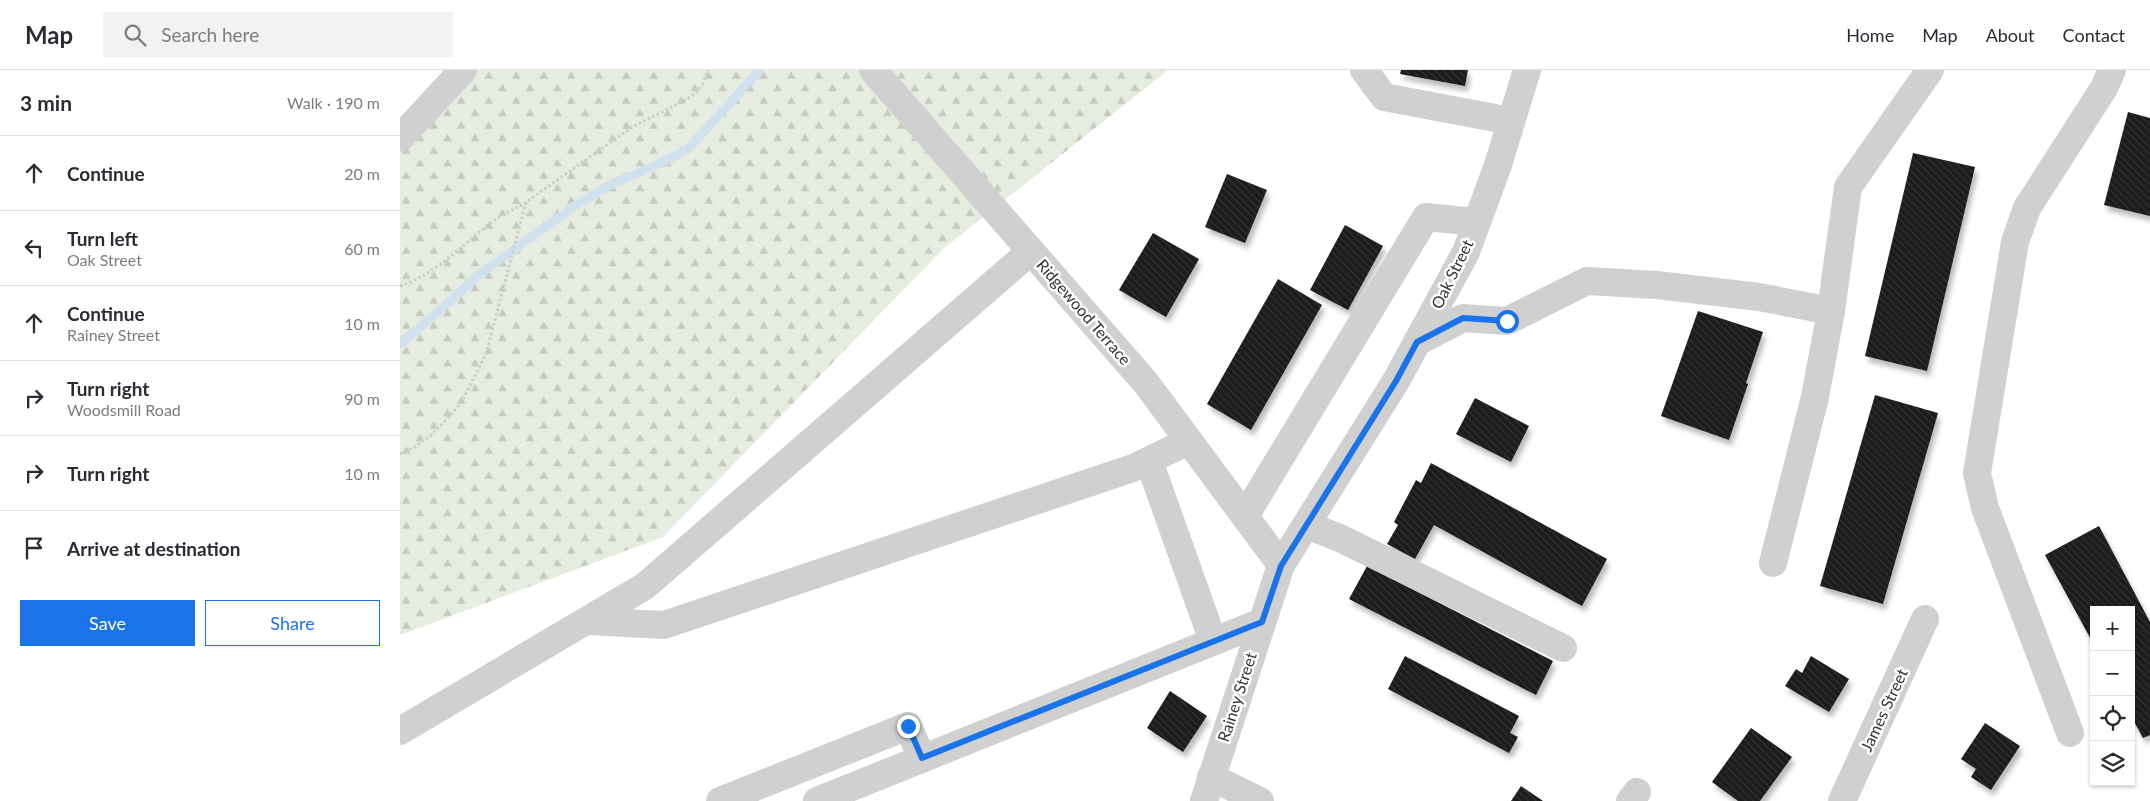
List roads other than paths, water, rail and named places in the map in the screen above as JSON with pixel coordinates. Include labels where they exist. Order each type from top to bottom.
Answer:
[{"type":"street","points":[[400,138],[463,70]]},
{"type":"street","name":"Ridgewood Terrace","points":[[873,70],[1146,383],[1281,566]]},
{"type":"street","points":[[1364,70],[1384,97],[1511,121]]},
{"type":"street","name":"Oak Street","points":[[1281,566],[1396,381],[1466,252],[1498,165],[1527,70]]},
{"type":"street","points":[[1773,563],[1815,397],[1831,311],[1848,187],[1930,70]]},
{"type":"street","points":[[2070,733],[1985,508],[1977,473],[2015,242],[2027,208],[2104,88],[2112,70]]},
{"type":"street","points":[[1245,516],[1426,217],[1476,222]]},
{"type":"street","points":[[400,731],[645,586],[1031,251]]},
{"type":"street","points":[[1417,342],[1463,318],[1507,321],[1587,281],[1657,285],[1759,297],[1831,311]]},
{"type":"street","points":[[587,621],[664,625],[1133,468],[1189,441]]},
{"type":"street","points":[[1149,461],[1214,641]]},
{"type":"street","points":[[1307,525],[1342,539],[1563,648]]},
{"type":"street","name":"Rainey Street","points":[[1208,789],[1281,566]]},
{"type":"street","name":"James Street","points":[[1842,801],[1926,619]]},
{"type":"street","points":[[817,801],[1262,622]]},
{"type":"street","points":[[720,801],[908,726],[922,758]]},
{"type":"street","points":[[1208,789],[1260,801]]},
{"type":"waterway","points":[[400,344],[477,276],[576,205],[612,184],[687,150],[760,70]]}]
